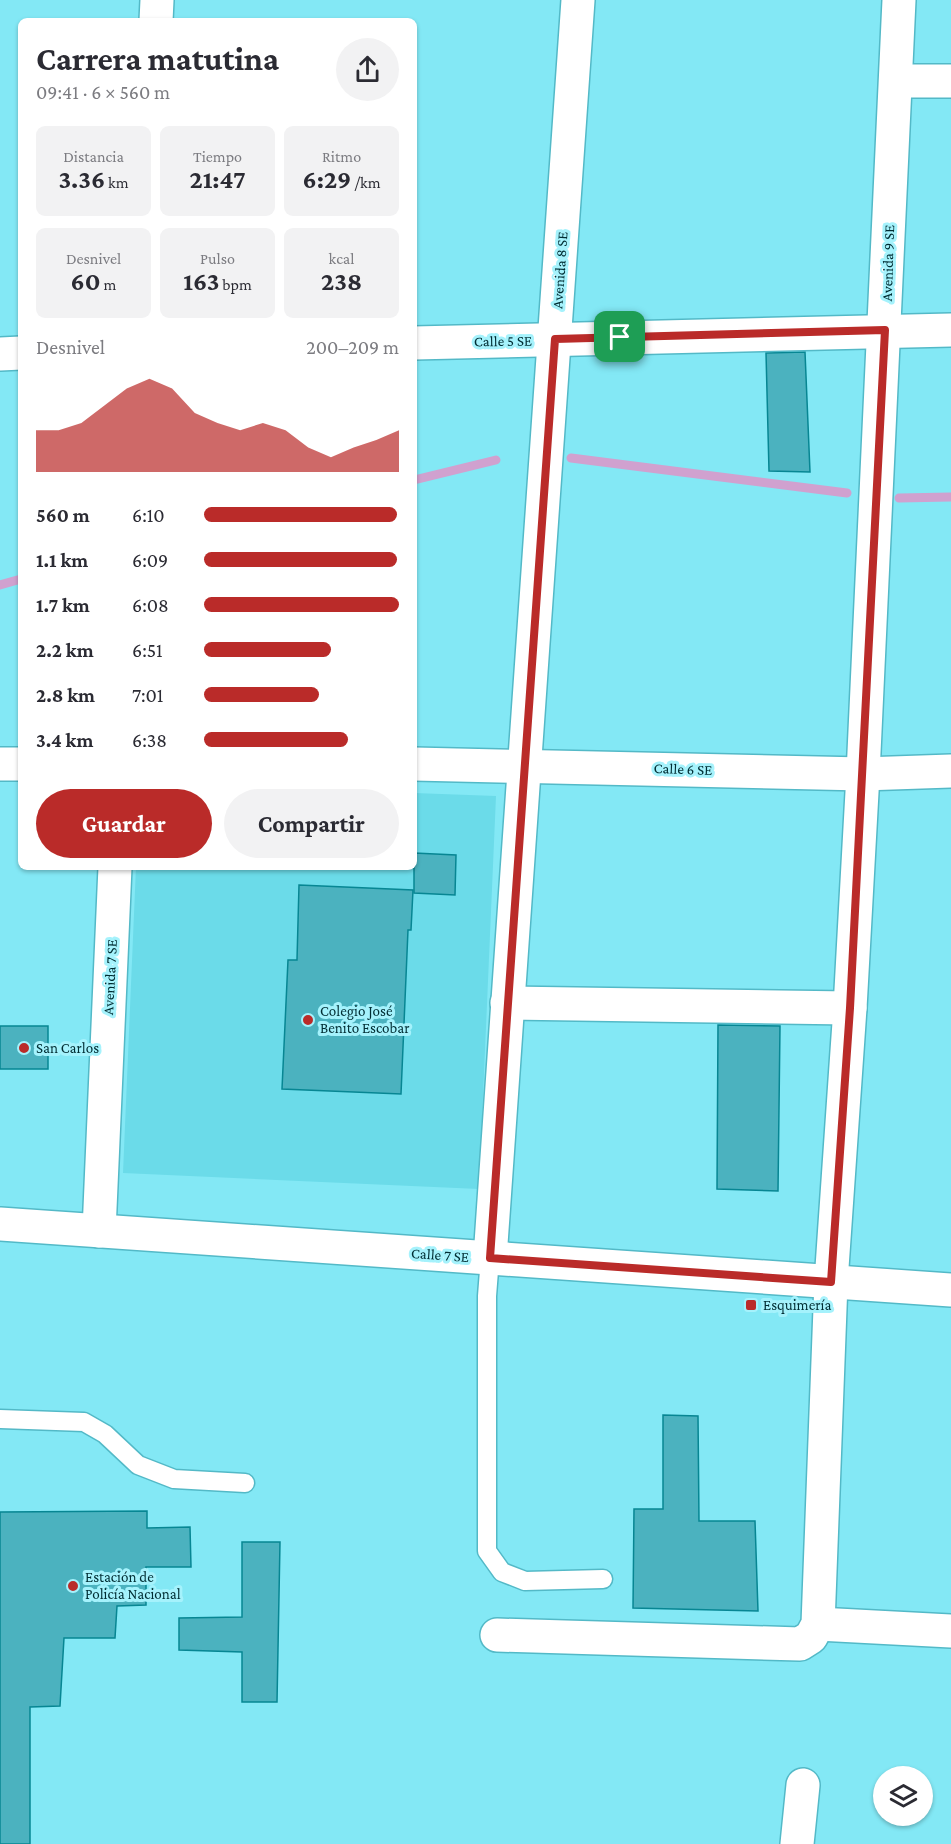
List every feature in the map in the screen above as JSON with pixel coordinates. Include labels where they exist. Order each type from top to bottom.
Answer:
[{"type":"street","points":[[156,18],[158,0]]},
{"type":"street","name":"Avenida 8 SE","points":[[490,1258],[578,0]]},
{"type":"street","name":"Avenida 9 SE","points":[[818,1624],[831,1282],[863,774],[899,0]]},
{"type":"street","points":[[896,81],[951,81]]},
{"type":"street","name":"Calle 5 SE","points":[[417,343],[951,330]]},
{"type":"street","points":[[0,354],[18,353]]},
{"type":"street","points":[[0,764],[18,764]]},
{"type":"street","name":"Calle 6 SE","points":[[417,764],[863,774],[951,771]]},
{"type":"street","name":"Avenida 7 SE","points":[[99,1231],[115,870]]},
{"type":"street","points":[[507,1003],[850,1008]]},
{"type":"street","name":"Calle 7 SE","points":[[0,1224],[951,1290]]},
{"type":"street","points":[[497,1635],[800,1644],[811,1637],[818,1624],[951,1631]]},
{"type":"street","points":[[797,1844],[804,1785]]},
{"type":"lane","points":[[490,1258],[487,1296],[487,1551],[502,1572],[525,1581],[603,1579]]},
{"type":"lane","points":[[0,1419],[84,1422],[105,1434],[138,1465],[174,1479],[245,1484]]},
{"type":"shaded area","name":"Colegio José Benito Escobar","points":[[417,793],[496,796],[479,1189],[123,1173],[136,870],[417,870]]},
{"type":"building","points":[[805,352],[810,472],[769,471],[766,353]]},
{"type":"building","points":[[417,853],[456,855],[455,895],[414,893]]},
{"type":"building","points":[[299,885],[413,890],[411,930],[408,930],[401,1094],[282,1089],[288,960],[297,960]]},
{"type":"building","points":[[718,1025],[780,1026],[778,1191],[717,1189]]},
{"type":"building","name":"San Carlos","points":[[0,1026],[48,1026],[48,1069],[0,1069]]},
{"type":"building","points":[[663,1415],[698,1416],[699,1521],[755,1521],[758,1611],[633,1608],[634,1509],[663,1509]]},
{"type":"building","name":"Estación de Policía Nacional","points":[[147,1511],[147,1528],[190,1527],[191,1567],[146,1567],[146,1605],[117,1606],[115,1638],[64,1638],[60,1706],[30,1707],[30,1844],[0,1844],[0,1512]]},
{"type":"building","points":[[242,1542],[280,1542],[277,1702],[242,1702],[242,1652],[179,1650],[179,1618],[242,1617]]},
{"type":"waterway","points":[[571,458],[847,493]]},
{"type":"waterway","points":[[417,479],[496,460]]},
{"type":"waterway","points":[[899,498],[951,497]]},
{"type":"waterway","points":[[0,585],[18,580]]},
{"type":"place","name":"Colegio José Benito Escobar","points":[[308,1020]]},
{"type":"place","name":"San Carlos","points":[[24,1048]]},
{"type":"place","name":"Esquimería","points":[[751,1305]]},
{"type":"place","name":"Estación de Policía Nacional","points":[[73,1586]]},
{"type":"route","points":[[885,330],[850,1008],[831,1282],[490,1258],[555,339],[620,337],[885,330]]}]
